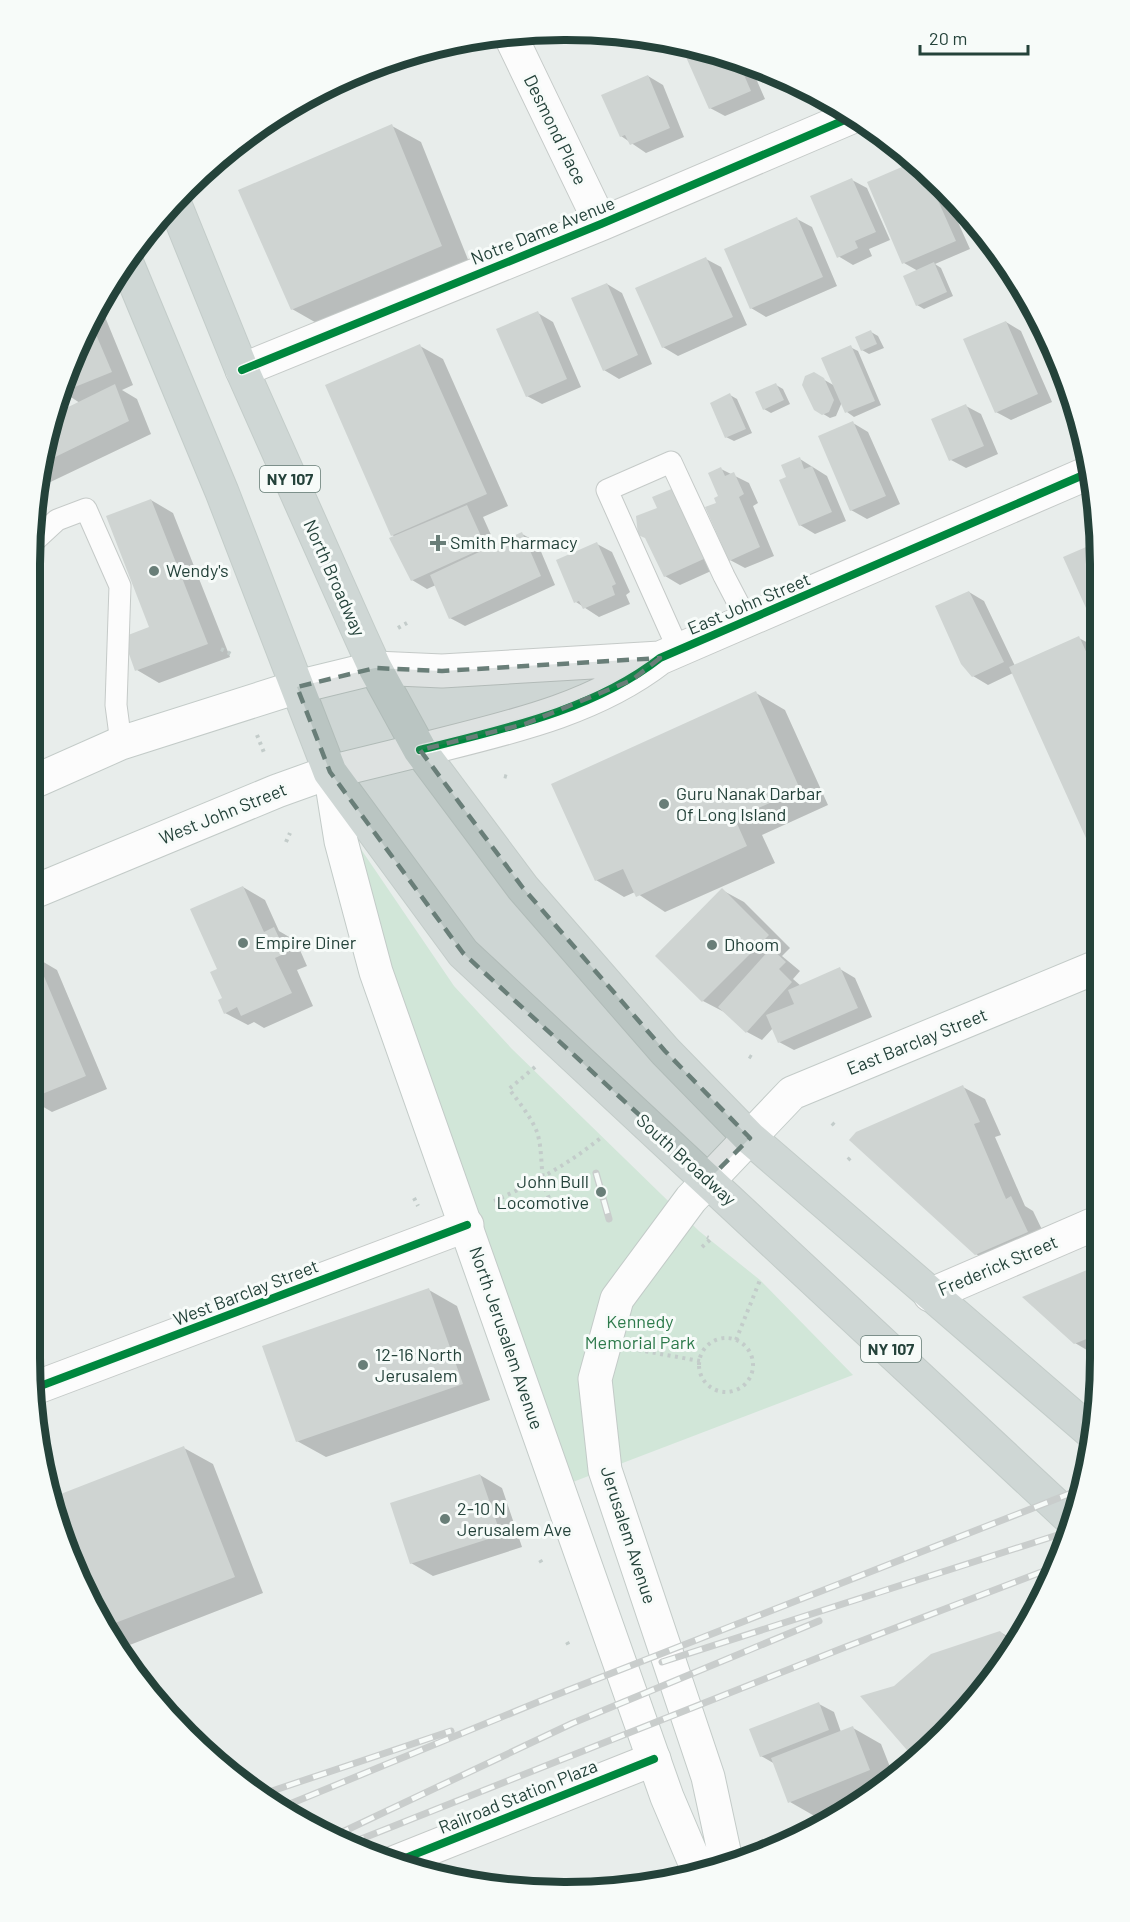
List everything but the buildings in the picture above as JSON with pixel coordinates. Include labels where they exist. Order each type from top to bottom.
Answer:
[{"type":"main road","name":"Desmond Place","points":[[514,43],[601,224]]},
{"type":"main road","name":"Notre Dame Avenue","points":[[242,370],[601,224],[843,121]]},
{"type":"main road","name":"North Broadway","points":[[178,212],[242,370],[375,668],[420,750]]},
{"type":"main road","name":"NY 107","points":[[131,272],[222,492],[330,772]]},
{"type":"main road","name":"East John Street","points":[[420,750],[525,724],[632,680],[670,654],[1081,476]]},
{"type":"main road","name":"East John Street","points":[[375,668],[442,671],[500,669],[670,654]]},
{"type":"main road","points":[[40,779],[121,743],[297,687],[375,668]]},
{"type":"main road","name":"NY 107","points":[[420,750],[523,888],[666,1050],[750,1138],[1085,1427]]},
{"type":"main road","name":"West John Street","points":[[40,889],[330,772],[420,750]]},
{"type":"main road","name":"South Broadway","points":[[330,772],[463,953],[559,1044],[709,1179],[1066,1514]]},
{"type":"main road","name":"North Jerusalem Avenue","points":[[330,772],[341,841],[376,972],[475,1215],[654,1759],[667,1797],[696,1865]]},
{"type":"main road","name":"East Barclay Street","points":[[750,1138],[792,1093],[1090,970]]},
{"type":"main road","name":"Jerusalem Avenue","points":[[725,1857],[708,1777],[604,1470],[594,1379],[617,1299],[709,1179],[750,1138]]},
{"type":"main road","name":"West Barclay Street","points":[[42,1385],[475,1215]]},
{"type":"main road","name":"Frederick Street","points":[[930,1295],[1090,1226]]},
{"type":"main road","name":"Railroad Station Plaza","points":[[407,1857],[654,1759]]},
{"type":"lane","points":[[670,654],[607,490],[671,462],[748,622]]},
{"type":"lane","points":[[42,534],[57,520],[86,509],[120,586],[116,705],[121,743]]},
{"type":"path","points":[[398,628],[407,623]]},
{"type":"path","points":[[220,648],[233,655]]},
{"type":"path","points":[[256,732],[265,755]]},
{"type":"path","points":[[504,776],[511,778]]},
{"type":"path","points":[[286,842],[290,833]]},
{"type":"path","points":[[553,1204],[543,1191],[542,1158],[537,1131],[509,1089],[559,1044]]},
{"type":"path","points":[[475,1215],[578,1157],[603,1136]]},
{"type":"path","points":[[414,1198],[418,1207]]},
{"type":"path","points":[[698,1251],[711,1239]]},
{"type":"path","points":[[736,1340],[760,1280]]},
{"type":"path","points":[[720,1338],[736,1340],[744,1344],[753,1360],[750,1378],[736,1390],[726,1392],[710,1386],[703,1379],[700,1361],[706,1346],[712,1342],[720,1338]]},
{"type":"path","points":[[635,1359],[638,1342]]},
{"type":"path","points":[[637,1349],[700,1361]]},
{"type":"path","points":[[540,1560],[543,1565]]},
{"type":"path","points":[[567,1642],[570,1648]]},
{"type":"highlighted area","points":[[660,658],[632,680],[525,724],[420,750],[523,888],[665,1051],[750,1138],[709,1179],[463,953],[330,772],[297,687],[375,668],[442,671]]},
{"type":"green space","name":"Kennedy Memorial Park","points":[[354,839],[454,986],[512,1049],[699,1231],[760,1280],[853,1375],[565,1485],[363,885]]},
{"type":"railway","points":[[596,1173],[609,1219]]},
{"type":"railway","points":[[291,1804],[543,1700],[1072,1493]]},
{"type":"railway","points":[[662,1662],[1059,1535]]},
{"type":"railway","points":[[359,1840],[1044,1571]]},
{"type":"railway","points":[[343,1832],[573,1723],[819,1621]]},
{"type":"railway","points":[[271,1791],[451,1731]]},
{"type":"cycle path","points":[[242,370],[601,224],[843,121]]},
{"type":"cycle path","points":[[420,750],[514,726],[576,705],[634,676],[660,658],[1081,476]]},
{"type":"cycle path","points":[[42,1385],[467,1225]]},
{"type":"cycle path","points":[[407,1857],[654,1759]]},
{"type":"place","name":"Smith Pharmacy","points":[[438,543]]},
{"type":"place","name":"Wendy's","points":[[154,571]]},
{"type":"place","name":"Guru Nanak Darbar Of Long Island","points":[[664,804]]},
{"type":"place","name":"Empire Diner","points":[[243,943]]},
{"type":"place","name":"Dhoom","points":[[712,945]]},
{"type":"place","name":"John Bull Locomotive","points":[[601,1192]]},
{"type":"place","name":"12-16 North Jerusalem","points":[[363,1365]]},
{"type":"place","name":"2-10 N Jerusalem Ave","points":[[445,1519]]}]
